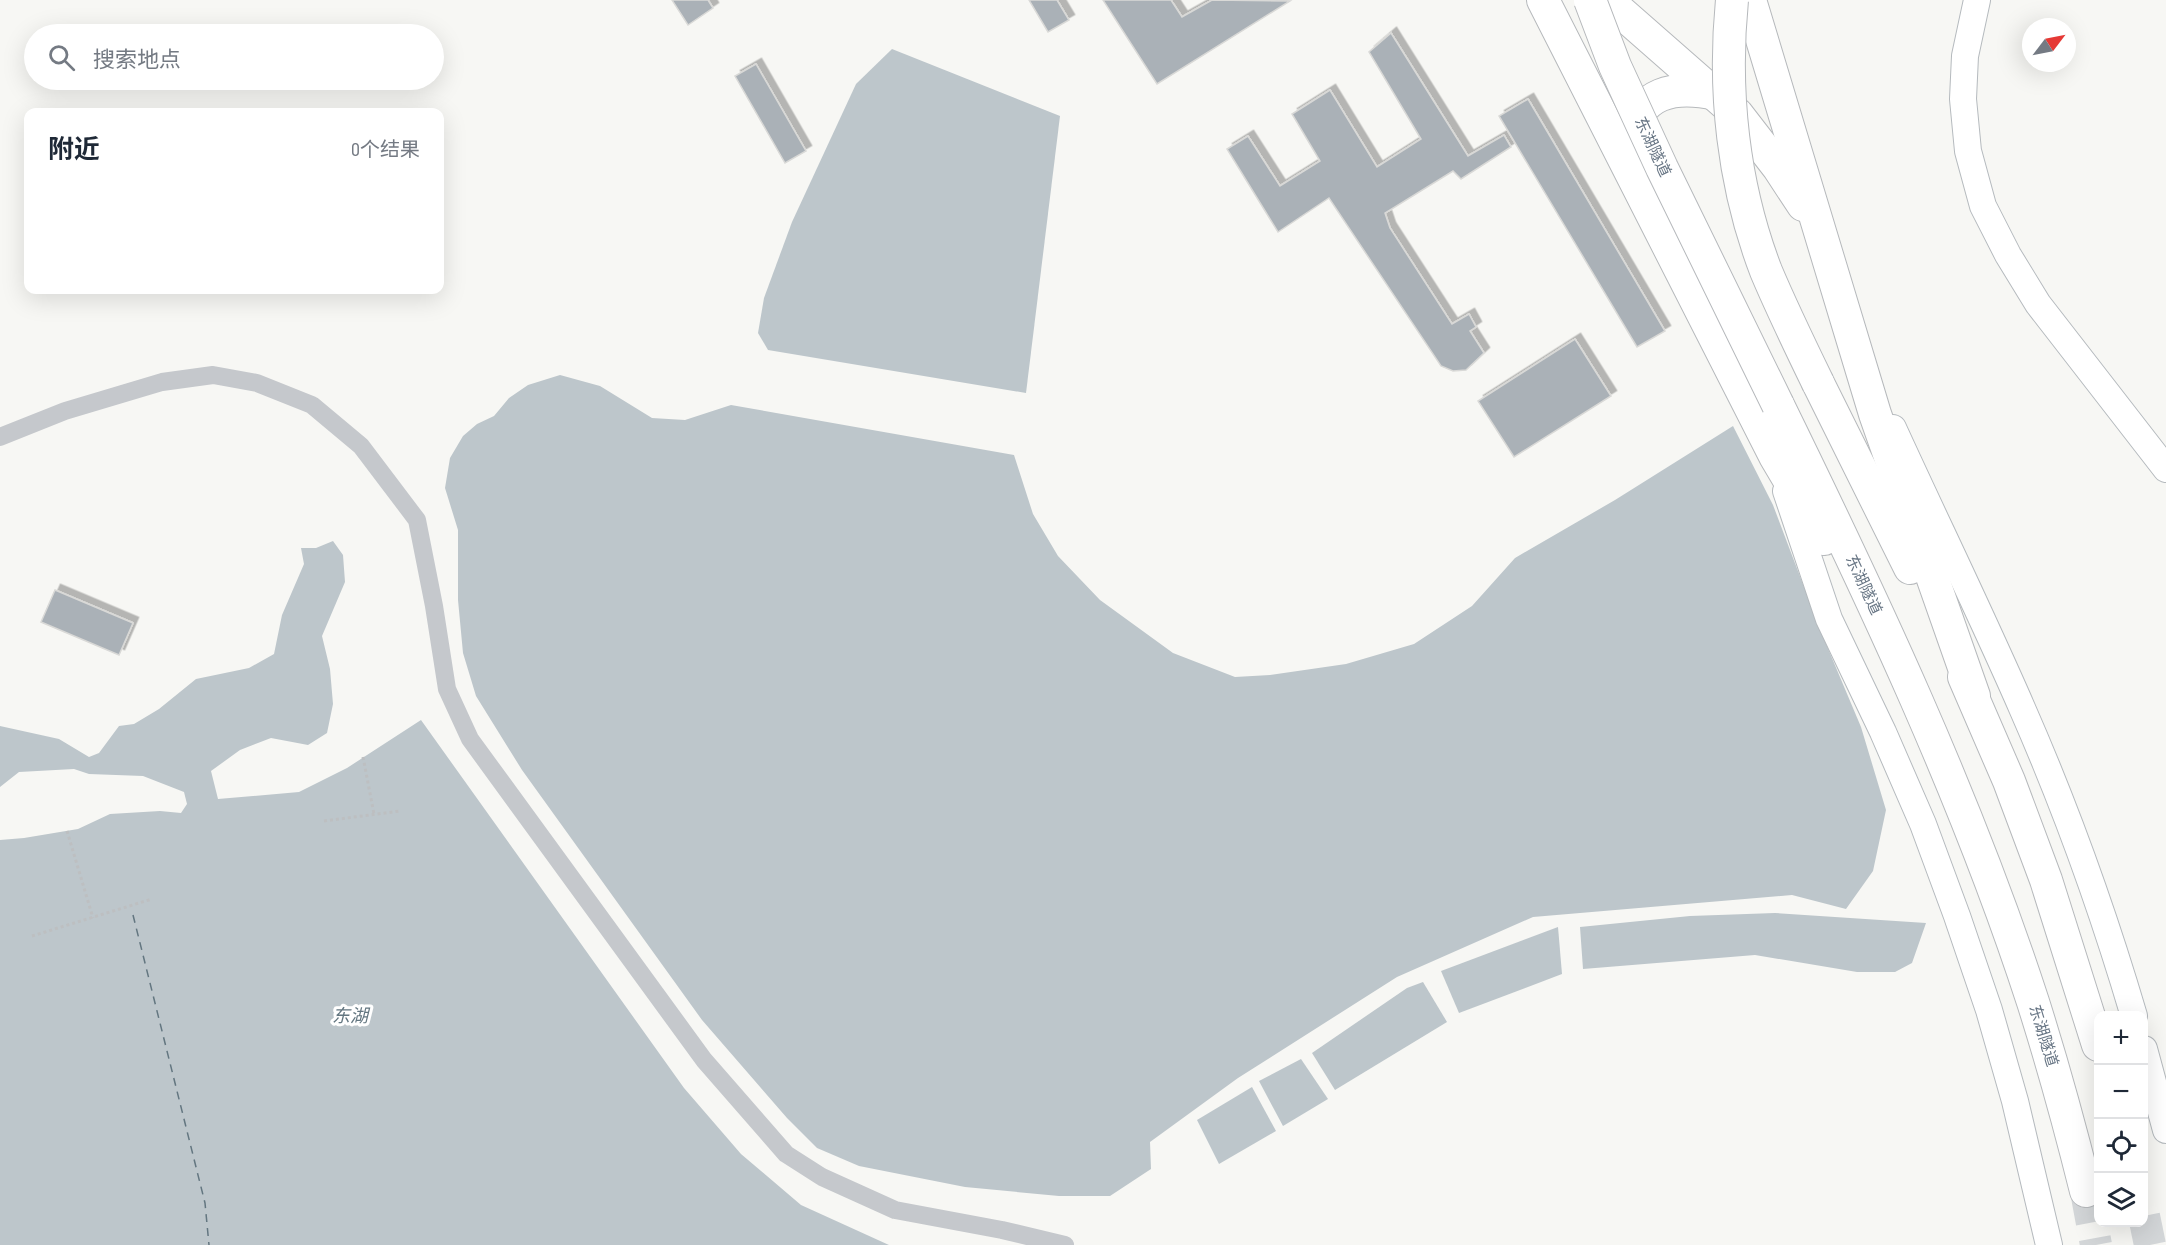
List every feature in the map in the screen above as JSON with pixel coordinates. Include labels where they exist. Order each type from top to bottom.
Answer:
[{"type":"highway","points":[[1543,0],[1774,456],[1894,651]]},
{"type":"highway","name":"东湖隧道","points":[[1590,0],[1619,77],[1821,493],[1894,651],[1962,809],[2032,1002],[2063,1101],[2086,1191]]},
{"type":"highway","points":[[1607,0],[1737,114],[1757,139],[1821,233]]},
{"type":"highway","points":[[1732,0],[1729,43],[1731,131],[1740,179],[1766,269],[1818,383],[1974,696]]},
{"type":"highway","points":[[1750,0],[1886,448],[1974,696],[2046,880],[2094,1033]]},
{"type":"highway","points":[[1630,172],[1628,150],[1632,130],[1639,112],[1650,101],[1663,93],[1678,90],[1697,90],[1716,94]]},
{"type":"street","points":[[1977,0],[1965,56],[1963,99],[1968,151],[1983,206],[2008,255],[2038,304],[2166,468]]},
{"type":"street","points":[[1847,322],[1874,386],[1996,649],[2049,772],[2100,908],[2132,1011]]},
{"type":"street","points":[[0,437],[65,411],[151,385],[213,375],[257,383],[312,405],[361,446],[417,520],[447,689],[470,739],[704,1060],[786,1154],[822,1177],[895,1210],[1002,1230],[1065,1245]]},
{"type":"street","points":[[1774,456],[1829,619],[1883,732],[1923,824],[1958,916],[1989,1010],[2015,1101],[2049,1245]]},
{"type":"street","points":[[2148,1064],[2166,1130]]},
{"type":"path","points":[[363,757],[374,814]]},
{"type":"path","points":[[324,820],[400,811]]},
{"type":"path","points":[[67,831],[93,918]]},
{"type":"path","points":[[32,936],[152,899]]},
{"type":"water","points":[[892,49],[1060,116],[1026,393],[768,350],[758,333],[764,298],[792,222],[856,84]]},
{"type":"water","points":[[560,375],[600,386],[652,418],[685,420],[731,405],[1014,455],[1033,514],[1058,556],[1100,600],[1173,653],[1235,677],[1270,675],[1346,664],[1414,644],[1472,606],[1515,558],[1615,500],[1733,426],[1773,505],[1821,632],[1861,727],[1886,810],[1873,871],[1846,909],[1792,895],[1533,917],[1397,977],[1238,1078],[1150,1142],[1151,1169],[1110,1196],[1059,1196],[965,1187],[859,1166],[817,1148],[787,1118],[702,1020],[522,770],[476,696],[463,653],[458,600],[458,530],[445,488],[450,458],[463,436],[477,424],[494,416],[509,398],[528,385]]},
{"type":"water","name":"东湖","points":[[333,541],[343,555],[345,582],[322,636],[330,669],[333,704],[327,733],[308,745],[271,738],[240,750],[211,771],[218,799],[299,792],[347,768],[421,720],[684,1088],[741,1154],[801,1205],[889,1245],[0,1245],[0,840],[78,829],[110,814],[160,811],[181,813],[187,804],[184,792],[143,776],[89,774],[74,769],[19,772],[0,787],[0,726],[59,739],[89,757],[99,753],[119,726],[134,724],[159,709],[196,679],[249,668],[274,654],[282,615],[304,564],[301,548],[316,548]]},
{"type":"water","points":[[1775,913],[1926,923],[1912,963],[1895,972],[1857,972],[1755,955],[1583,969],[1580,927],[1690,916]]},
{"type":"water","points":[[1558,927],[1562,974],[1459,1013],[1441,971]]},
{"type":"water","points":[[1423,982],[1447,1022],[1335,1090],[1312,1053],[1407,988]]},
{"type":"water","points":[[1301,1059],[1328,1099],[1283,1126],[1259,1081]]},
{"type":"water","points":[[1252,1087],[1276,1131],[1219,1164],[1197,1120]]},
{"type":"building","points":[[672,0],[708,0],[713,8],[688,25]]},
{"type":"building","points":[[1029,0],[1057,0],[1069,20],[1048,32]]},
{"type":"building","points":[[1103,0],[1171,0],[1182,17],[1212,0],[1290,1],[1157,84]]},
{"type":"building","points":[[1391,33],[1468,156],[1504,135],[1511,147],[1461,179],[1453,171],[1385,213],[1390,228],[1452,324],[1469,314],[1476,327],[1470,331],[1484,353],[1466,370],[1453,371],[1441,366],[1329,198],[1278,232],[1227,149],[1248,136],[1280,186],[1320,161],[1292,114],[1330,90],[1377,167],[1421,139],[1369,52]]},
{"type":"building","points":[[756,64],[806,151],[785,163],[735,76]]},
{"type":"building","points":[[1528,99],[1665,331],[1637,347],[1499,116]]},
{"type":"building","points":[[1575,339],[1611,396],[1514,457],[1478,401]]},
{"type":"building","points":[[55,590],[133,623],[119,655],[41,622]]},
{"type":"ferry route","points":[[133,915],[205,1203],[209,1245]]},
{"type":"tunnel","points":[[2086,1191],[2096,1245]]},
{"type":"tunnel","points":[[2146,1227],[2150,1245]]}]
